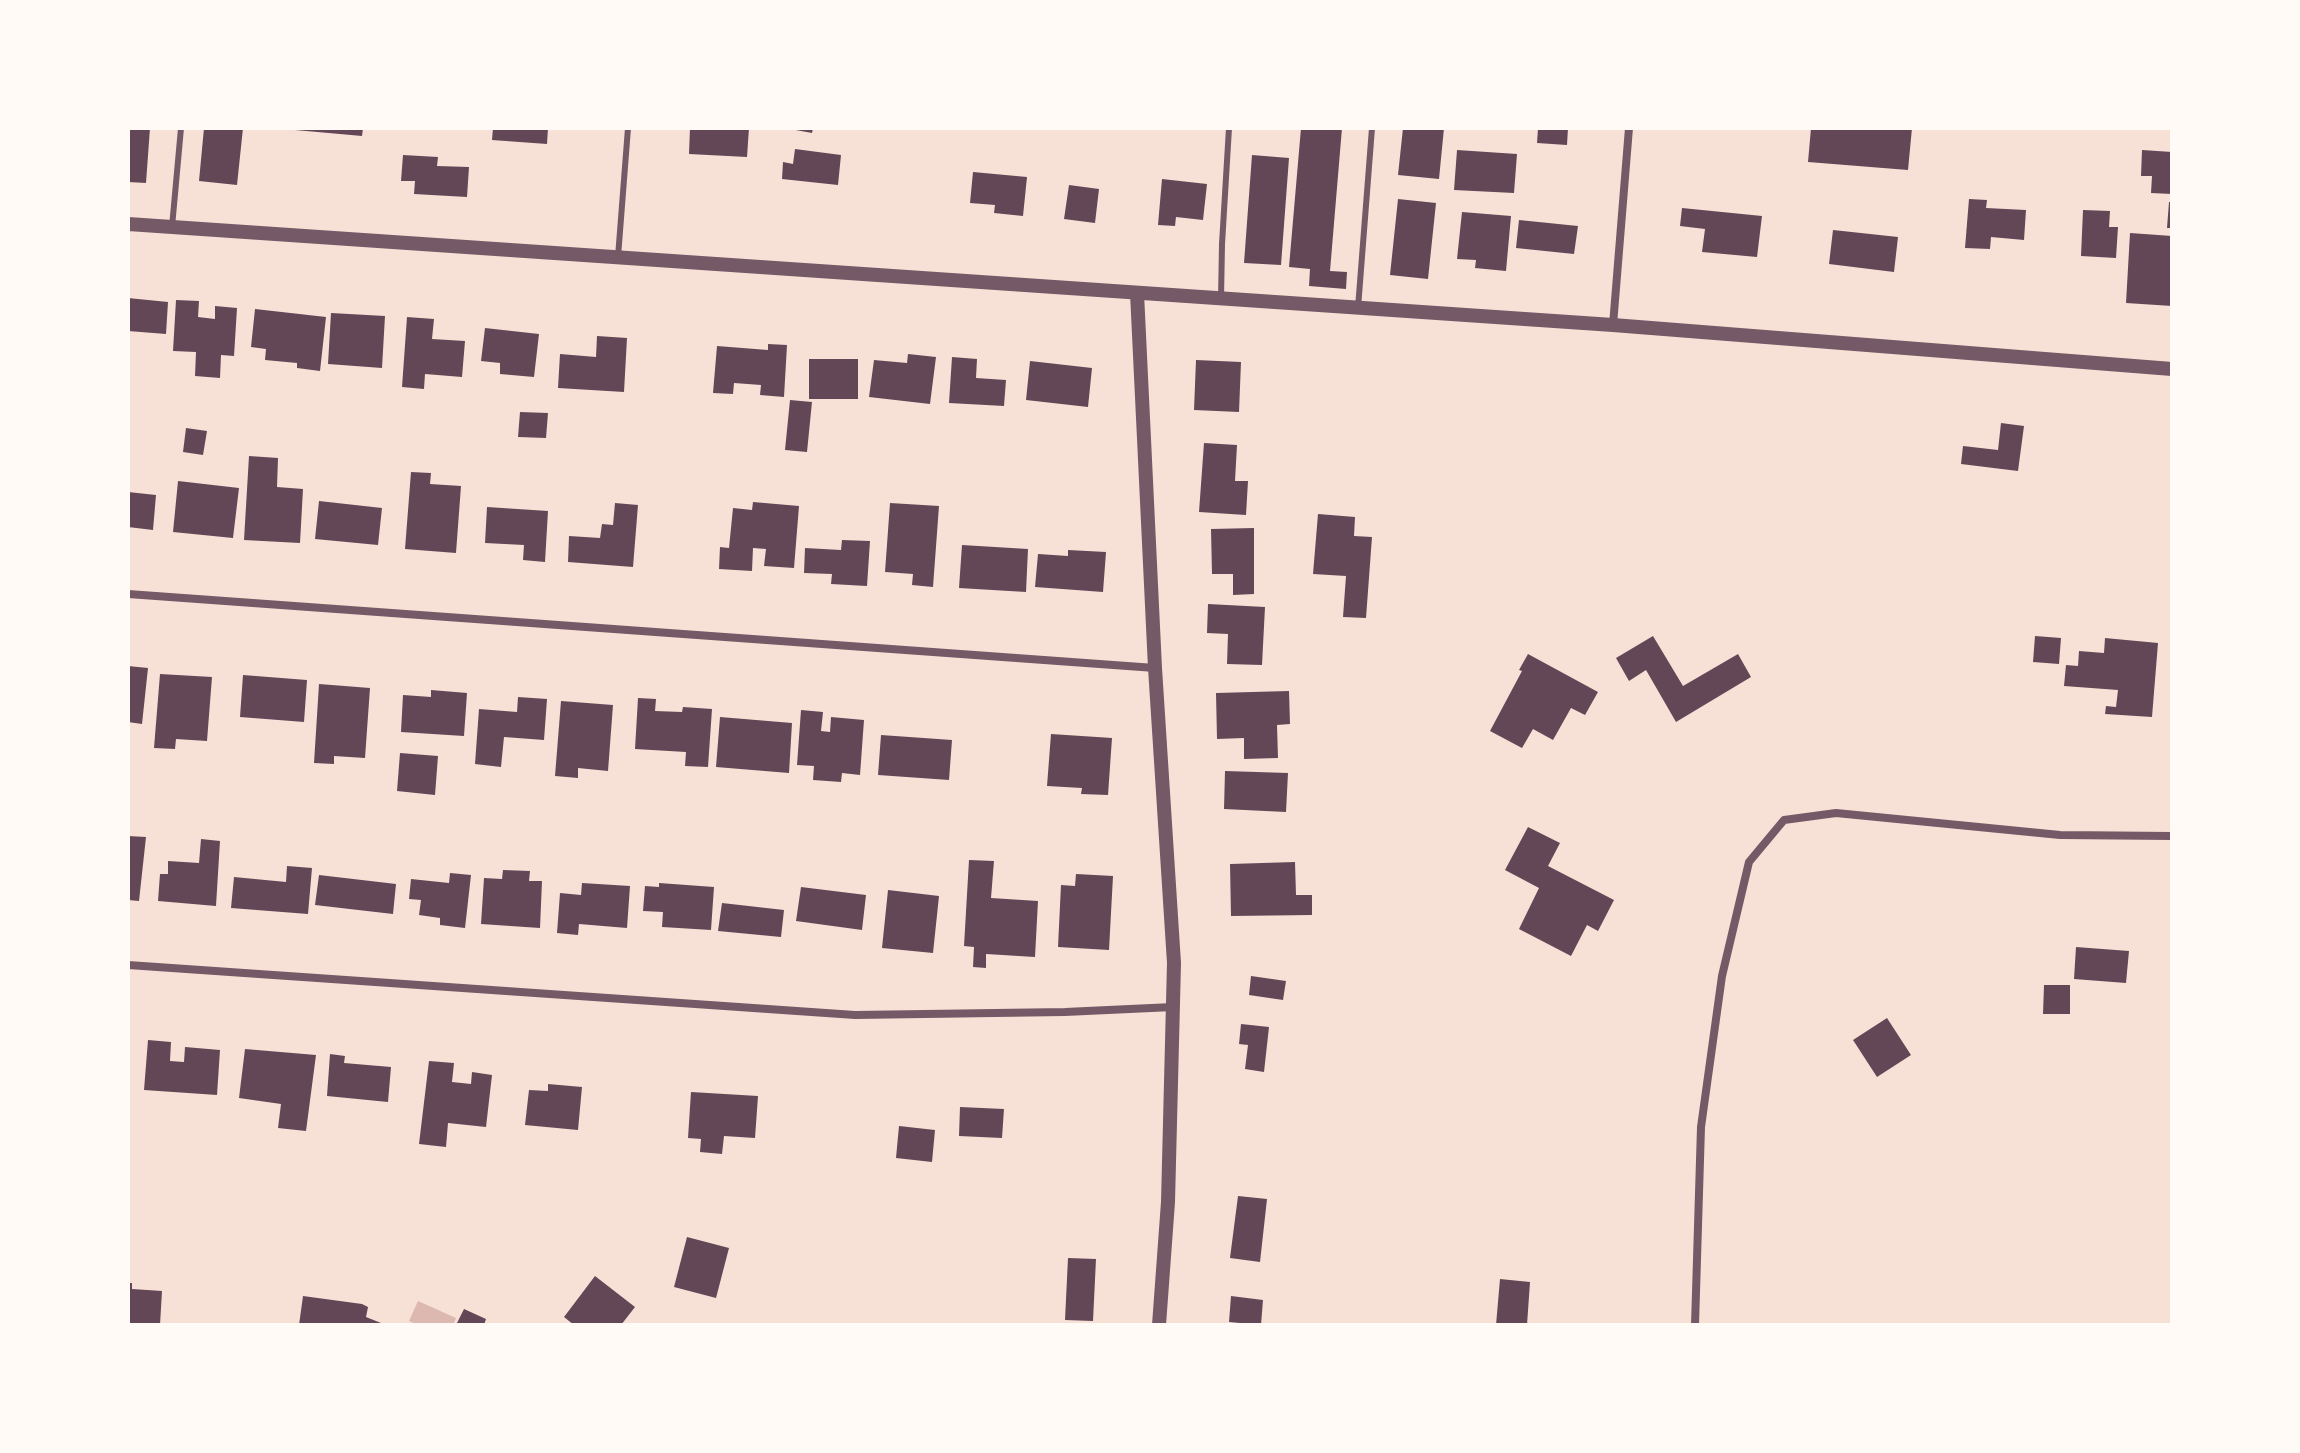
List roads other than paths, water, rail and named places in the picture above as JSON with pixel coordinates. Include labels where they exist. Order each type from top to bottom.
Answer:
[{"type":"street","points":[[1613,325],[1629,128]]},
{"type":"street","points":[[128,224],[1613,325],[2172,369]]},
{"type":"street","points":[[1137,293],[1155,668],[1174,963],[1168,1202],[1159,1325]]},
{"type":"street","points":[[128,594],[1155,668]]},
{"type":"street","points":[[1695,1325],[1701,1127],[1722,976],[1749,862],[1784,820],[1836,813],[2060,835],[2172,836]]},
{"type":"street","points":[[128,965],[855,1015],[1173,1007]]},
{"type":"lane","points":[[172,227],[181,128]]},
{"type":"lane","points":[[618,257],[628,128]]},
{"type":"lane","points":[[1221,299],[1229,128]]},
{"type":"lane","points":[[1358,308],[1372,128]]}]
